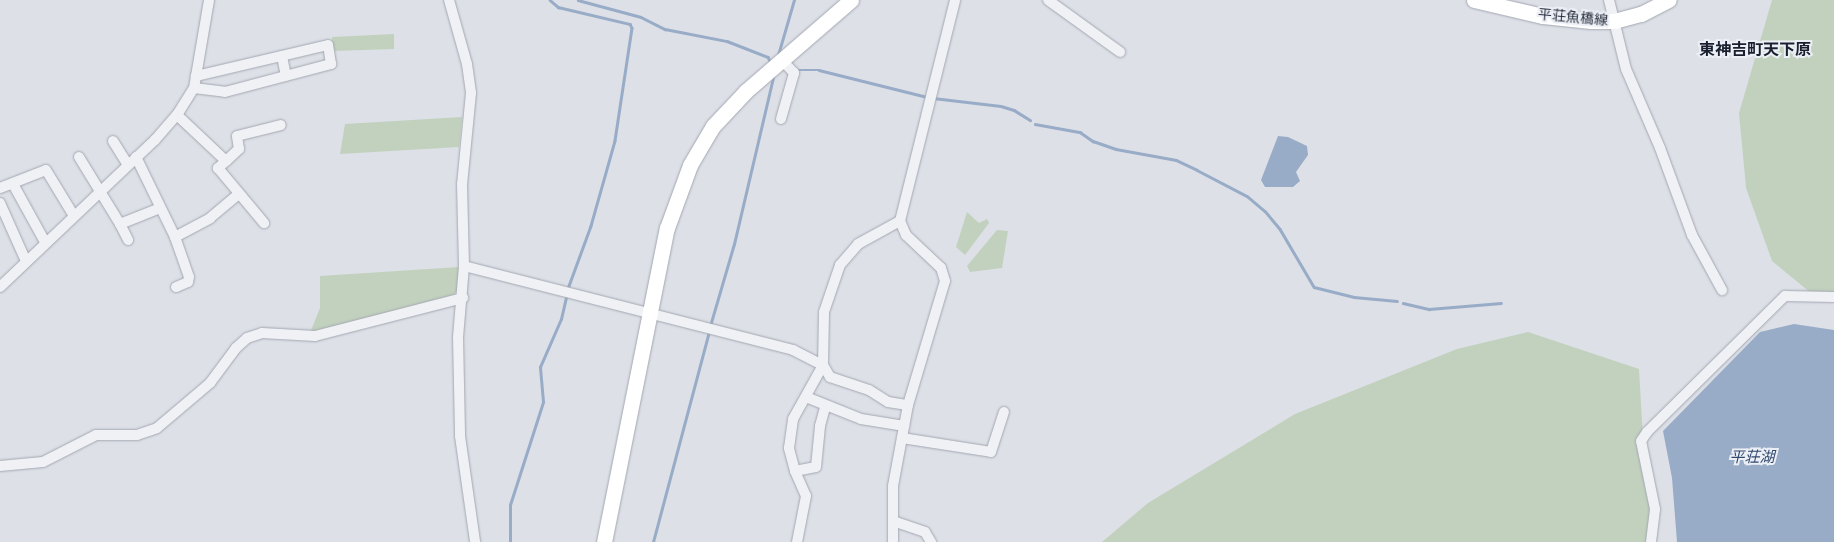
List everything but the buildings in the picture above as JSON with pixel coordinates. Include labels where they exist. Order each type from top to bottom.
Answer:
[{"type":"street","points":[[0,288],[176,116],[194,88],[209,0]]},
{"type":"street","points":[[449,0],[467,64],[470,93],[462,184],[464,266],[463,298],[458,337],[460,436],[475,542]]},
{"type":"street","points":[[604,542],[667,228],[690,165],[713,126],[781,66],[851,0]]},
{"type":"street","points":[[892,542],[893,486],[908,405],[945,281],[941,268],[906,235],[900,221],[932,97],[954,0]]},
{"type":"street","points":[[1048,0],[1113,51]]},
{"type":"street","name":"平荘魚橋線","points":[[1474,0],[1543,16],[1614,20],[1641,14],[1669,0]]},
{"type":"street","points":[[1609,0],[1626,69],[1660,148],[1692,235],[1722,290]]},
{"type":"street","points":[[194,88],[226,92],[331,64],[328,45],[196,76]]},
{"type":"street","points":[[282,56],[286,76]]},
{"type":"street","points":[[781,66],[794,72],[781,119]]},
{"type":"street","points":[[176,116],[226,161]]},
{"type":"street","points":[[264,223],[218,168],[240,149],[237,136],[281,125]]},
{"type":"street","points":[[113,141],[128,165]]},
{"type":"street","points":[[79,157],[101,191],[128,240]]},
{"type":"street","points":[[136,157],[175,238],[189,278],[176,288]]},
{"type":"street","points":[[0,188],[46,170],[74,216]]},
{"type":"street","points":[[13,184],[45,242]]},
{"type":"street","points":[[175,238],[210,218],[239,194]]},
{"type":"street","points":[[0,203],[26,261]]},
{"type":"street","points":[[120,224],[160,208]]},
{"type":"street","points":[[797,542],[806,496],[795,471],[789,448],[793,419],[823,365],[824,312],[840,266],[858,244],[900,221]]},
{"type":"street","points":[[464,266],[793,350],[823,365],[830,377],[870,390],[888,402],[908,405]]},
{"type":"street","points":[[1651,542],[1655,510],[1641,441],[1647,432],[1785,296],[1834,297]]},
{"type":"street","points":[[0,466],[43,462],[96,434],[137,434],[157,428],[210,383],[236,348],[247,338],[262,333],[315,336],[463,298]]},
{"type":"street","points":[[806,397],[825,407],[861,419],[904,426]]},
{"type":"street","points":[[795,471],[816,467],[820,426],[825,407]]},
{"type":"street","points":[[902,438],[991,452],[1004,412]]},
{"type":"street","points":[[893,521],[925,532],[931,542]]},
{"type":"green space","points":[[1772,0],[1834,0],[1834,301],[1822,302],[1772,261],[1746,188],[1739,113]]},
{"type":"green space","points":[[394,34],[394,49],[333,51],[332,37]]},
{"type":"green space","points":[[462,117],[459,147],[340,154],[345,124]]},
{"type":"green space","points":[[967,212],[979,223],[987,219],[989,223],[965,255],[956,247]]},
{"type":"green space","points":[[997,230],[1008,231],[1002,268],[970,272],[967,266]]},
{"type":"green space","points":[[459,267],[459,289],[453,295],[310,333],[320,308],[320,276]]},
{"type":"green space","points":[[1528,332],[1639,369],[1643,439],[1654,542],[1102,542],[1148,503],[1295,414],[1457,349]]},
{"type":"water","points":[[1278,136],[1288,137],[1307,146],[1308,155],[1296,172],[1300,181],[1293,187],[1265,187],[1261,180]]},
{"type":"water","name":"平荘湖","points":[[1794,324],[1834,330],[1834,542],[1677,542],[1672,478],[1663,431],[1760,332]]},
{"type":"waterway","points":[[550,0],[558,7],[630,24],[632,28],[615,141],[591,226],[568,289]]},
{"type":"waterway","points":[[578,0],[641,17],[665,29],[727,41],[768,57],[771,63]]},
{"type":"waterway","points":[[778,55],[794,0]]},
{"type":"waterway","points":[[796,70],[819,70],[927,97]]},
{"type":"waterway","points":[[710,326],[734,244],[774,73]]},
{"type":"waterway","points":[[933,98],[1001,106],[1014,110],[1030,120]]},
{"type":"waterway","points":[[1035,124],[1080,132],[1093,141],[1116,149],[1176,160],[1197,170],[1247,196],[1265,211],[1280,229],[1314,287],[1354,297],[1397,301]]},
{"type":"waterway","points":[[510,542],[510,505],[543,402],[540,367],[561,319],[567,294]]},
{"type":"waterway","points":[[1403,303],[1429,309],[1501,303]]},
{"type":"waterway","points":[[653,542],[709,331]]},
{"type":"district","name":"東神吉町天下原","points":[[1755,49]]}]
